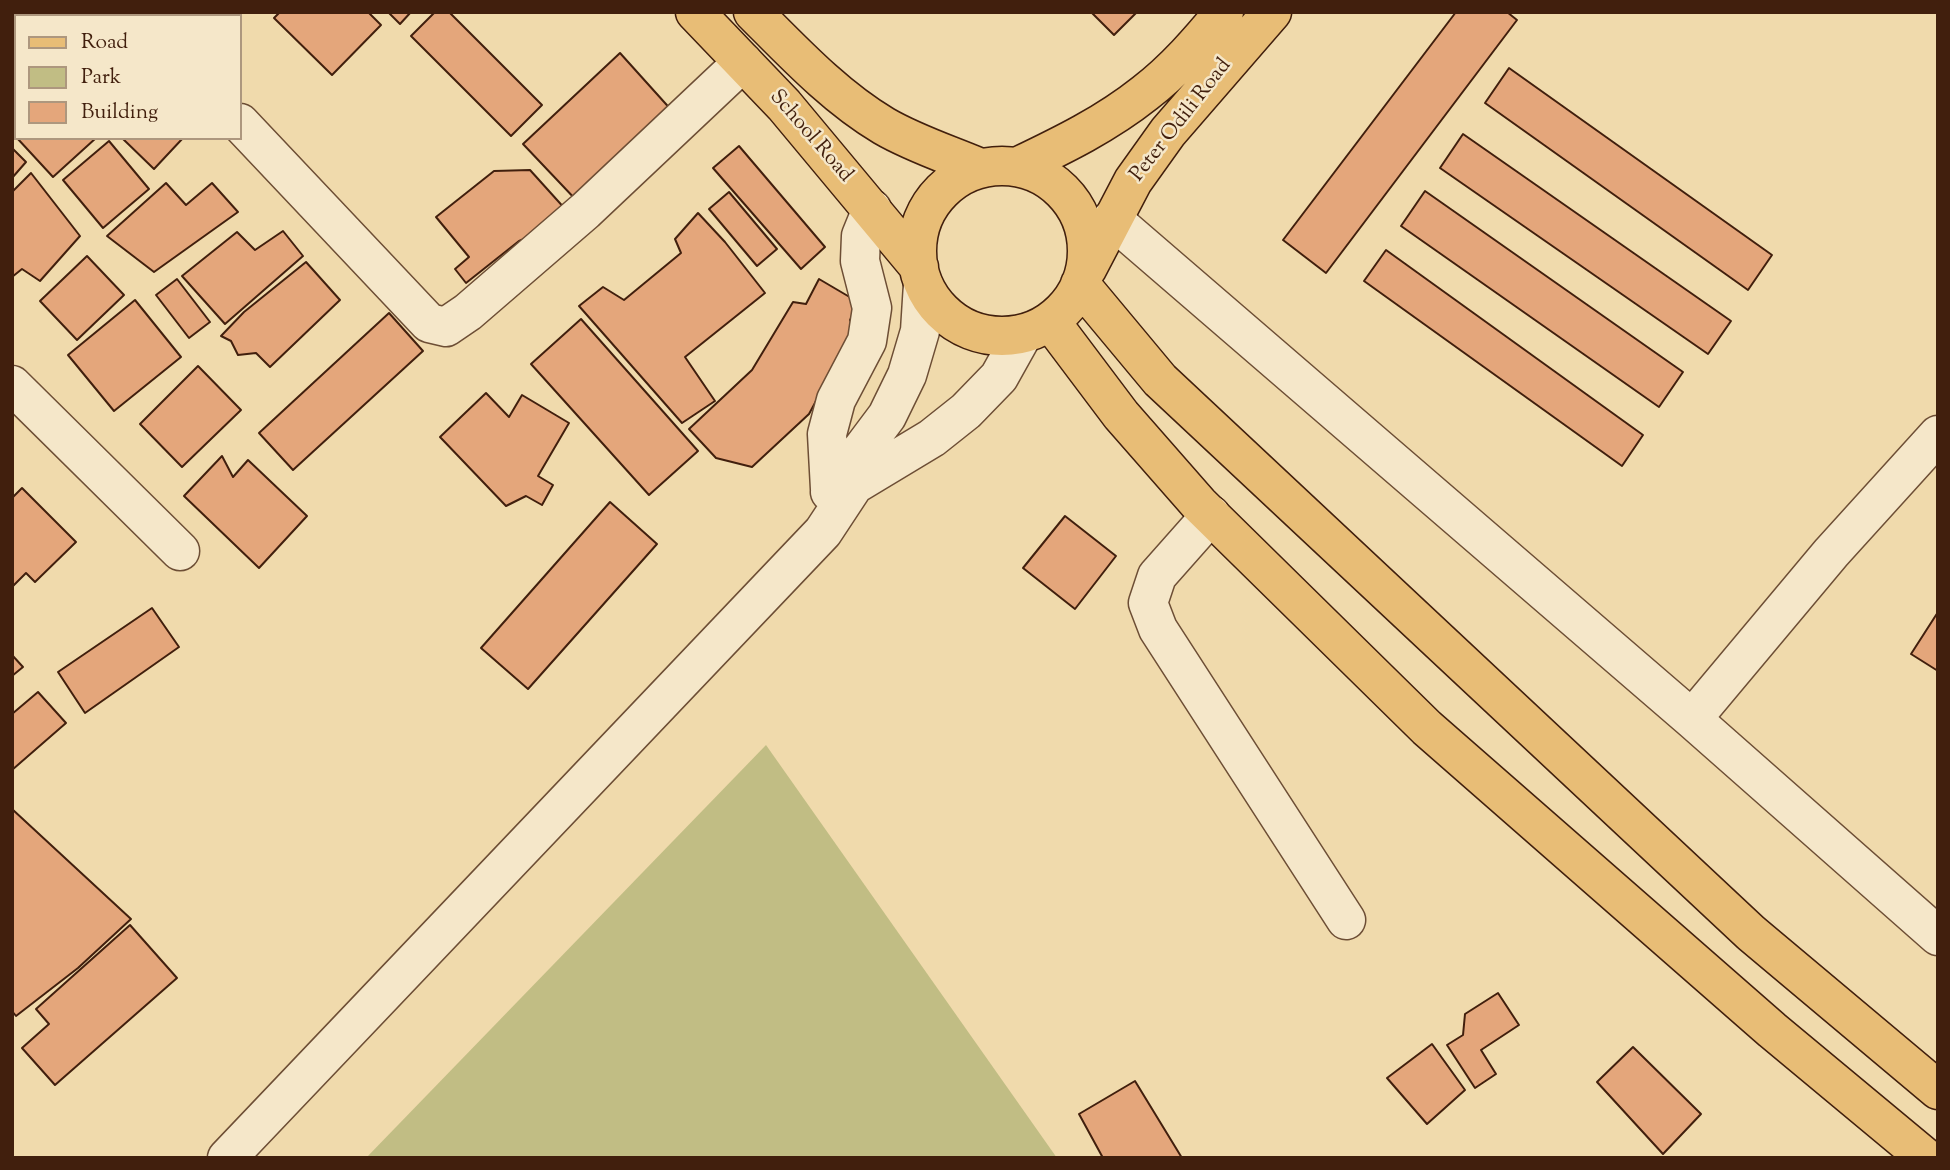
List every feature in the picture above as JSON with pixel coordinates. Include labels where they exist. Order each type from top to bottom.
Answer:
[{"type":"main road","name":"School Road","points":[[695,12],[784,105],[872,209],[921,276]]},
{"type":"main road","points":[[753,12],[845,98],[884,126],[978,167]]},
{"type":"main road","name":"Peter Odili Road","points":[[1019,166],[1077,138],[1113,117],[1147,92],[1190,52],[1224,12]]},
{"type":"main road","name":"Peter Odili Road","points":[[1082,279],[1133,181],[1168,132],[1272,12]]},
{"type":"main road","points":[[1019,166],[1047,177],[1069,197],[1083,223],[1088,253],[1082,279],[1072,301],[1037,328],[994,337],[963,327],[939,309],[921,276],[916,255],[919,229],[930,202],[951,180],[978,167],[1019,166]]},
{"type":"main road","points":[[1082,279],[1170,389],[1751,933],[1938,1090]]},
{"type":"main road","points":[[1037,328],[1121,415],[1211,515],[1427,728],[1772,1030],[1926,1158]]},
{"type":"street","points":[[242,125],[429,323],[446,327],[468,312],[585,211],[743,62]]},
{"type":"street","points":[[823,532],[830,489],[827,434],[836,400],[867,341],[872,308],[860,261],[861,236],[872,209]]},
{"type":"street","points":[[1112,219],[1692,719],[1938,936]]},
{"type":"street","points":[[830,489],[887,416],[907,375],[920,331],[921,276]]},
{"type":"street","points":[[227,1158],[823,532],[854,485],[932,438],[966,411],[999,377],[1037,328]]},
{"type":"street","points":[[12,385],[180,551]]},
{"type":"street","points":[[1692,719],[1831,553],[1938,435]]},
{"type":"street","points":[[1211,515],[1157,576],[1148,603],[1158,629],[1346,919]]},
{"type":"green space","points":[[766,745],[1057,1158],[366,1158]]},
{"type":"building","points":[[280,12],[368,12],[381,25],[332,75],[274,18]]},
{"type":"building","points":[[388,12],[411,12],[400,24]]},
{"type":"building","points":[[435,12],[449,12],[542,105],[511,136],[411,36]]},
{"type":"building","points":[[1091,12],[1137,12],[1114,35]]},
{"type":"building","points":[[1456,12],[1507,12],[1517,20],[1326,273],[1283,240]]},
{"type":"building","points":[[620,53],[674,113],[578,202],[523,144]]},
{"type":"building","points":[[1509,68],[1772,255],[1748,290],[1485,103]]},
{"type":"building","points":[[14,108],[14,135],[12,133]]},
{"type":"building","points":[[1463,134],[1731,321],[1708,354],[1440,168]]},
{"type":"building","points":[[19,140],[94,140],[53,177]]},
{"type":"building","points":[[124,140],[181,140],[154,169]]},
{"type":"building","points":[[109,141],[149,189],[103,228],[63,180]]},
{"type":"building","points":[[739,146],[825,247],[801,269],[713,168]]},
{"type":"building","points":[[12,148],[26,162],[12,178]]},
{"type":"building","points":[[530,170],[567,211],[544,231],[519,241],[466,283],[455,269],[469,257],[436,217],[494,171]]},
{"type":"building","points":[[31,173],[80,236],[40,281],[22,269],[12,277],[12,192]]},
{"type":"building","points":[[166,183],[186,205],[212,183],[238,212],[154,272],[107,236]]},
{"type":"building","points":[[1425,191],[1683,372],[1659,407],[1401,226]]},
{"type":"building","points":[[729,192],[777,249],[757,266],[709,209]]},
{"type":"building","points":[[698,213],[765,293],[685,357],[715,401],[682,423],[579,306],[603,287],[624,300],[681,253],[675,239]]},
{"type":"building","points":[[283,231],[303,256],[225,324],[182,276],[237,232],[255,250]]},
{"type":"building","points":[[1386,250],[1643,435],[1622,466],[1364,281]]},
{"type":"building","points":[[87,256],[124,295],[77,340],[40,301]]},
{"type":"building","points":[[306,262],[340,300],[270,367],[256,353],[238,355],[231,341],[221,336],[244,312]]},
{"type":"building","points":[[177,279],[210,322],[189,338],[156,295]]},
{"type":"building","points":[[819,279],[853,299],[857,308],[850,320],[855,329],[809,414],[752,467],[716,458],[689,429],[752,370],[793,302],[806,304]]},
{"type":"building","points":[[135,300],[181,357],[114,411],[68,355]]},
{"type":"building","points":[[389,313],[423,351],[293,470],[259,433]]},
{"type":"building","points":[[581,319],[698,451],[649,495],[531,364]]},
{"type":"building","points":[[198,366],[241,410],[182,467],[140,424]]},
{"type":"building","points":[[486,393],[509,417],[522,395],[569,423],[538,476],[553,485],[542,505],[526,496],[506,506],[440,437]]},
{"type":"building","points":[[222,456],[233,477],[248,460],[307,516],[259,568],[184,496]]},
{"type":"building","points":[[22,488],[76,542],[35,582],[26,573],[12,587],[12,498]]},
{"type":"building","points":[[610,502],[657,544],[528,689],[481,648]]},
{"type":"building","points":[[1065,516],[1116,556],[1075,609],[1023,568]]},
{"type":"building","points":[[152,608],[179,647],[85,713],[58,672]]},
{"type":"building","points":[[1938,612],[1938,671],[1911,654]]},
{"type":"building","points":[[12,655],[23,667],[12,676]]},
{"type":"building","points":[[38,692],[66,723],[12,770],[12,714]]},
{"type":"building","points":[[12,809],[131,919],[78,968],[16,1016],[12,1011]]},
{"type":"building","points":[[130,925],[177,978],[55,1085],[22,1048],[49,1024],[36,1009]]},
{"type":"building","points":[[1498,993],[1519,1025],[1481,1050],[1496,1074],[1475,1088],[1447,1045],[1463,1035],[1465,1014]]},
{"type":"building","points":[[1432,1044],[1465,1090],[1427,1124],[1387,1078]]},
{"type":"building","points":[[1633,1047],[1701,1114],[1663,1154],[1597,1082]]},
{"type":"building","points":[[1135,1081],[1182,1158],[1103,1158],[1079,1114]]}]
